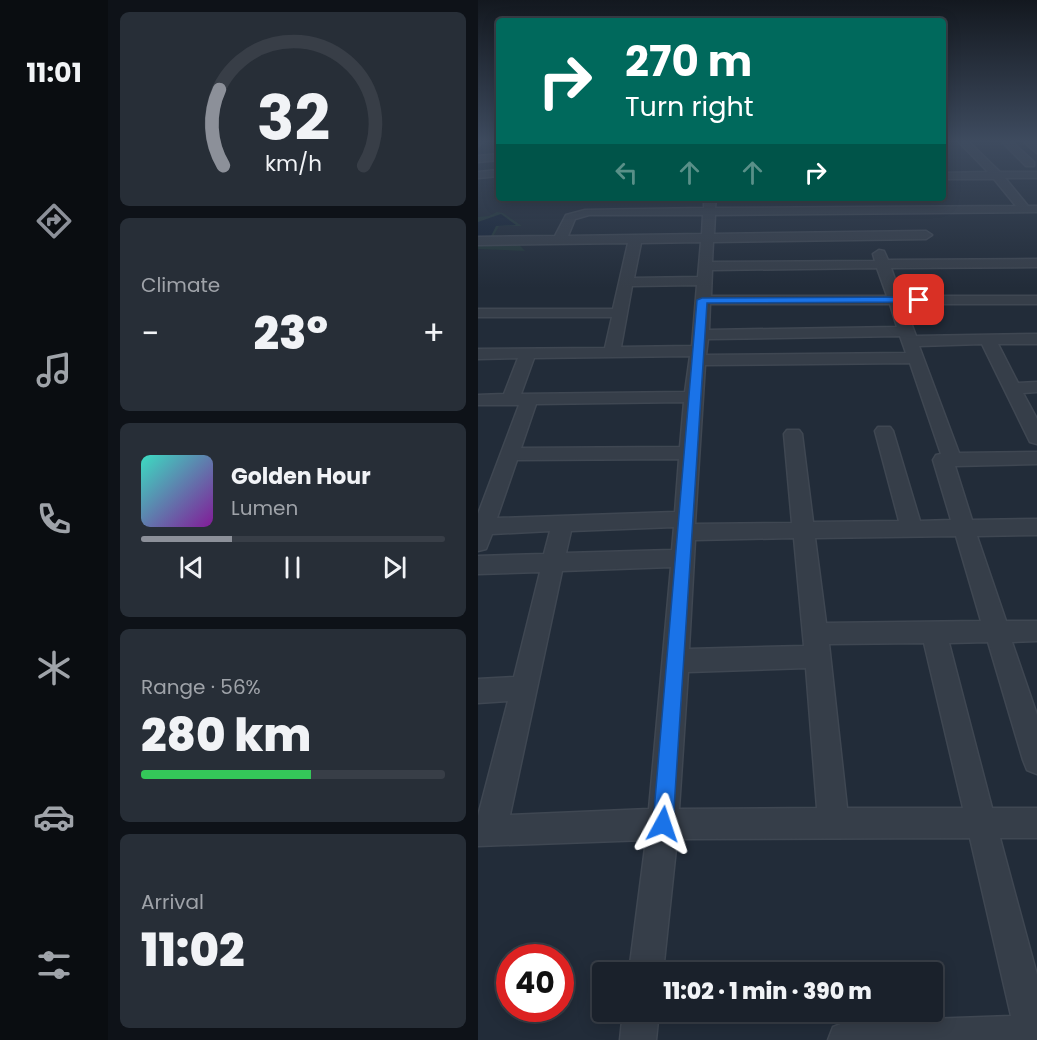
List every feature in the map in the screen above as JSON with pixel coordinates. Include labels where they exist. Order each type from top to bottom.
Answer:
[{"type":"street","points":[[1005,191],[1031,209]]},
{"type":"street","points":[[560,240],[570,217],[589,212],[613,201]]},
{"type":"street","points":[[589,212],[710,205],[861,205],[1031,209]]},
{"type":"street","points":[[647,962],[663,824],[693,397],[710,205]]},
{"type":"street","points":[[861,205],[952,459]]},
{"type":"street","points":[[478,240],[926,235]]},
{"type":"street","points":[[612,351],[635,239]]},
{"type":"street","points":[[703,282],[882,265],[1036,263]]},
{"type":"street","points":[[626,282],[703,282],[895,300],[1036,300]]},
{"type":"street","points":[[478,331],[482,313],[619,313]]},
{"type":"street","points":[[478,354],[699,349],[908,336],[988,340],[1036,339]]},
{"type":"street","points":[[988,340],[1036,438]]},
{"type":"street","points":[[699,349],[916,358]]},
{"type":"street","points":[[528,353],[510,454],[481,534],[562,524],[684,525],[803,530],[1036,527]]},
{"type":"street","points":[[1012,388],[1036,387]]},
{"type":"street","points":[[478,400],[693,397]]},
{"type":"street","points":[[884,431],[912,528]]},
{"type":"street","points":[[793,434],[833,824]]},
{"type":"street","points":[[510,454],[690,453]]},
{"type":"street","points":[[1036,458],[943,460],[1036,760]]},
{"type":"street","points":[[562,524],[523,688],[484,831],[663,824],[1036,823]]},
{"type":"street","points":[[478,565],[682,558]]},
{"type":"street","points":[[676,661],[934,632],[1036,631]]},
{"type":"street","points":[[846,1040],[1035,1035],[934,632]]},
{"type":"street","points":[[478,691],[523,688]]},
{"type":"street","points":[[638,1040],[640,1022]]},
{"type":"shaded area","points":[[497,212],[503,213],[522,226],[499,226],[494,235],[512,237],[525,251],[478,249],[478,217],[489,216]]},
{"type":"water","points":[[501,214],[516,225],[496,226],[491,236],[478,238],[478,222]]},
{"type":"route","points":[[663,824],[702,300],[919,300]]}]
